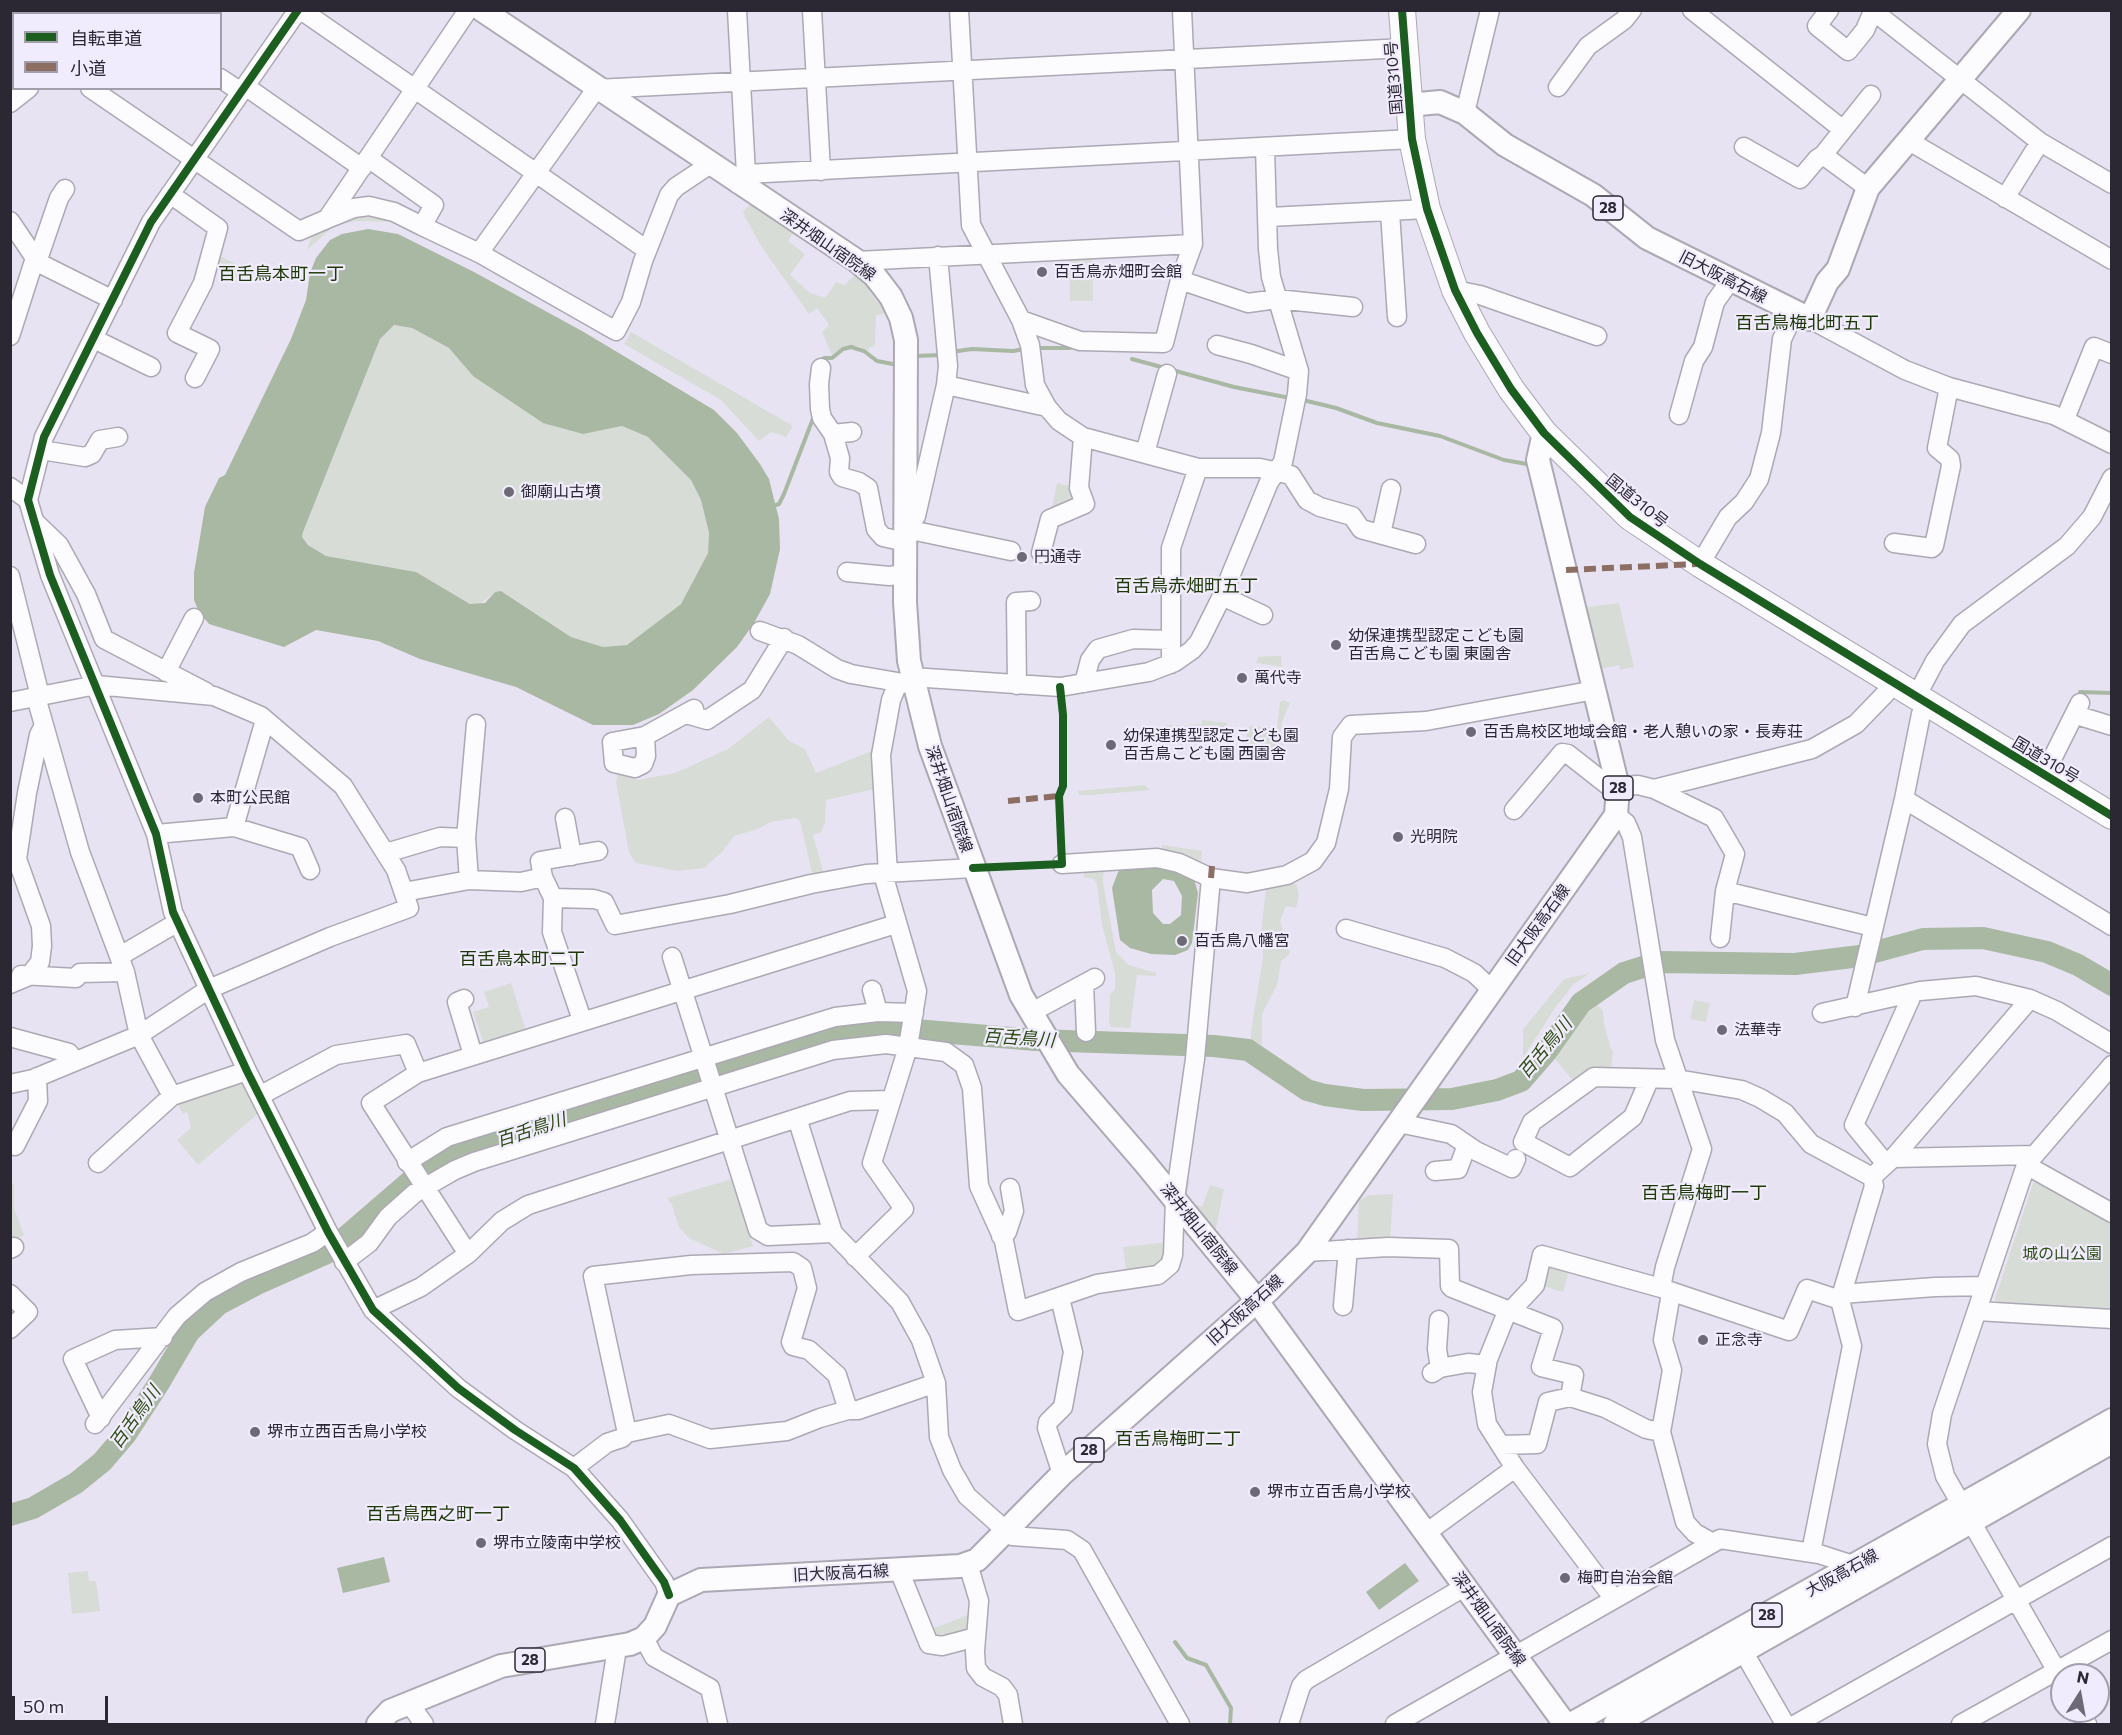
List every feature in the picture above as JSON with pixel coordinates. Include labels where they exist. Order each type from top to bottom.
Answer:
[{"type":"highway","name":"国道310号","points":[[1402,10],[1412,140],[1427,209],[1455,290],[1490,355],[1544,433],[1630,518],[1700,564],[2112,816]]},
{"type":"main road","name":"深井畑山宿院線","points":[[482,10],[709,165],[742,179],[876,276],[891,297],[902,318],[906,340],[908,681],[973,868],[1030,1013],[1054,1054],[1083,1093],[1175,1199],[1256,1300],[1565,1725]]},
{"type":"main road","points":[[1802,316],[1838,269],[1868,188],[2019,10]]},
{"type":"main road","name":"旧大阪高石線","points":[[1409,105],[1440,102],[1465,113],[1505,144],[1593,195],[1647,238],[1802,316]]},
{"type":"main road","name":"28","points":[[1544,433],[1538,460],[1618,787],[1616,815]]},
{"type":"main road","name":"旧大阪高石線","points":[[669,1596],[701,1580],[900,1570],[968,1564],[977,1560],[1062,1473],[1307,1252],[1616,815]]},
{"type":"main road","name":"大阪高石線","points":[[1615,1725],[1743,1651],[1967,1513],[2112,1420]]},
{"type":"main road","name":"大阪高石線","points":[[1571,1725],[1856,1566],[2112,1442]]},
{"type":"main road","points":[[644,1638],[655,1626],[669,1596]]},
{"type":"main road","name":"28","points":[[378,1725],[390,1711],[512,1663],[617,1648],[644,1638]]},
{"type":"street","points":[[647,250],[300,10],[151,222],[41,450],[28,500],[50,575],[156,834],[173,912],[247,1071],[343,1260],[373,1310],[458,1388],[515,1430],[574,1468],[626,1529],[664,1582],[669,1596]]},
{"type":"street","points":[[327,219],[468,10]]},
{"type":"street","points":[[737,10],[741,82],[742,179],[821,171],[1412,140]]},
{"type":"street","points":[[812,10],[821,171]]},
{"type":"street","points":[[959,10],[972,225],[1020,320],[1030,345],[1035,385],[1047,407],[1059,421],[1083,437],[1198,468],[1260,468],[1291,475],[1307,500],[1320,507],[1352,516],[1361,529],[1416,544]]},
{"type":"street","points":[[1020,320],[1080,340],[1164,343],[1180,280],[1193,244],[1182,10]]},
{"type":"street","points":[[1465,113],[1490,10]]},
{"type":"street","points":[[1558,87],[1588,46],[1624,20],[1632,10]]},
{"type":"street","points":[[1692,10],[1842,129]]},
{"type":"street","points":[[1829,10],[1817,26],[1848,51],[1865,30],[1872,11],[2040,142],[2112,184]]},
{"type":"street","points":[[479,253],[596,89],[1405,48]]},
{"type":"street","points":[[222,79],[243,89],[434,205],[422,226]]},
{"type":"street","points":[[10,103],[26,90]]},
{"type":"street","points":[[93,90],[299,231],[354,208],[369,206],[394,212],[479,253],[616,331],[631,302],[647,250],[652,244],[669,195],[676,187],[709,165]]},
{"type":"street","points":[[1744,147],[1800,179],[1823,155],[1870,95]]},
{"type":"street","points":[[1909,141],[2112,260]]},
{"type":"street","points":[[2005,198],[2040,142]]},
{"type":"street","points":[[760,631],[784,638],[837,669],[908,681],[1060,687],[1127,677],[1171,664],[1192,650],[1204,633],[1222,596],[1269,482],[1283,462],[1292,423],[1299,371],[1278,299],[1268,249],[1269,217],[1265,148]]},
{"type":"street","points":[[1823,155],[1868,188]]},
{"type":"street","points":[[10,336],[59,198],[65,189]]},
{"type":"street","points":[[170,194],[218,228],[202,283],[177,333],[210,349],[195,378]]},
{"type":"street","points":[[1269,217],[1427,209]]},
{"type":"street","points":[[1390,212],[1397,317]]},
{"type":"street","points":[[10,221],[36,260],[113,300]]},
{"type":"street","points":[[857,261],[1193,244]]},
{"type":"street","points":[[906,533],[916,516],[946,385],[948,366],[938,256]]},
{"type":"street","points":[[1180,280],[1248,303],[1278,299],[1353,307]]},
{"type":"street","points":[[1679,415],[1694,361],[1703,347],[1715,302],[1730,281]]},
{"type":"street","points":[[1455,290],[1480,295],[1597,336]]},
{"type":"street","points":[[1700,564],[1728,516],[1744,502],[1759,479],[1771,433],[1782,339],[1802,316],[1887,362],[1949,387],[2024,405],[2065,419],[2112,444]]},
{"type":"street","points":[[94,339],[151,367]]},
{"type":"street","points":[[1217,345],[1299,371]]},
{"type":"street","points":[[2065,419],[2094,346],[2112,354]]},
{"type":"street","points":[[821,368],[820,409],[833,434],[840,458],[839,472],[842,477],[860,482],[868,488],[876,529],[883,537],[906,533],[1011,551]]},
{"type":"street","points":[[1145,453],[1167,374]]},
{"type":"street","points":[[946,385],[1047,407]]},
{"type":"street","points":[[1894,543],[1932,548],[1934,546],[1951,466],[1950,459],[1937,448],[1949,387]]},
{"type":"street","points":[[833,434],[852,432]]},
{"type":"street","points":[[41,450],[85,457],[92,454],[100,440],[118,437]]},
{"type":"street","points":[[1041,553],[1050,519],[1085,504],[1079,479],[1083,437]]},
{"type":"street","points":[[1171,664],[1171,548],[1198,468]]},
{"type":"street","points":[[1855,1007],[1904,799],[1922,700],[1935,661],[1962,624],[2067,546],[2092,517],[2112,478]]},
{"type":"street","points":[[10,487],[28,500]]},
{"type":"street","points":[[1381,534],[1391,489]]},
{"type":"street","points":[[35,521],[59,545],[86,594],[104,639],[265,720],[343,786],[386,853],[406,900]]},
{"type":"street","points":[[847,572],[889,576],[906,574]]},
{"type":"street","points":[[10,576],[16,626],[38,697],[43,728],[80,852],[123,964],[139,1035],[172,1096]]},
{"type":"street","points":[[1222,596],[1263,615]]},
{"type":"street","points":[[1017,685],[1027,638],[1016,602],[1030,601]]},
{"type":"street","points":[[166,672],[194,618]]},
{"type":"street","points":[[645,736],[690,712],[707,720],[752,690],[784,638]]},
{"type":"street","points":[[1084,683],[1090,660],[1098,649],[1133,639],[1171,640]]},
{"type":"street","points":[[855,1257],[904,1209],[872,1163],[909,1044],[917,991],[896,924],[885,874],[881,755],[891,700],[908,681]]},
{"type":"street","points":[[1654,789],[1812,749],[1857,724],[1886,693],[1893,682]]},
{"type":"street","points":[[10,702],[96,685],[214,696]]},
{"type":"street","points":[[1062,864],[1157,858],[1179,863],[1211,878],[1247,883],[1300,870],[1313,861],[1326,843],[1339,789],[1342,737],[1351,725],[1426,722],[1595,690]]},
{"type":"street","points":[[2044,775],[2078,709],[2112,726]]},
{"type":"street","points":[[234,827],[265,720]]},
{"type":"street","points":[[469,880],[465,838],[476,724]]},
{"type":"street","points":[[10,984],[29,976],[40,962],[41,926],[14,859],[39,735],[43,728]]},
{"type":"street","points":[[1514,810],[1562,753],[1568,754],[1610,787],[1638,785],[1654,789],[1714,818],[1735,854],[1725,891],[1720,938]]},
{"type":"street","points":[[1904,799],[2112,926]]},
{"type":"street","points":[[1616,815],[1626,823],[1632,837],[1665,1040],[1702,1149],[1665,1267],[1663,1340],[1672,1370],[1661,1432],[1685,1522],[1695,1533],[1711,1542]]},
{"type":"street","points":[[565,818],[572,856]]},
{"type":"street","points":[[156,834],[234,827],[300,847],[310,870]]},
{"type":"street","points":[[386,853],[441,837],[465,838]]},
{"type":"street","points":[[582,1020],[552,932],[553,898],[543,877],[540,861],[598,851]]},
{"type":"street","points":[[553,898],[604,902],[615,925],[730,904],[811,884],[867,874],[973,868]]},
{"type":"street","points":[[10,1084],[37,1077],[139,1035],[209,989],[330,938],[406,900],[469,880],[521,882],[543,877]]},
{"type":"street","points":[[416,1174],[474,1162],[712,1085],[833,1050],[886,1044],[909,1044],[946,1052],[964,1065],[972,1088],[979,1186],[1001,1236],[1018,1311],[1097,1284],[1165,1271],[1173,1255],[1175,1199],[1197,1043],[1211,878]]},
{"type":"street","points":[[1725,891],[1874,927]]},
{"type":"street","points":[[10,974],[75,978],[80,973],[123,964],[178,922]]},
{"type":"street","points":[[468,1254],[371,1103],[418,1073],[896,924]]},
{"type":"street","points":[[1346,928],[1445,958],[1474,973],[1492,990]]},
{"type":"street","points":[[672,957],[758,1230],[768,1236],[833,1233]]},
{"type":"street","points":[[1030,1013],[1090,981],[1086,1032]]},
{"type":"street","points":[[1822,1013],[1913,993],[1950,987],[1976,986],[2030,999],[2112,1044]]},
{"type":"street","points":[[872,990],[878,1012]]},
{"type":"street","points":[[1913,993],[1854,1125],[1889,1161],[2030,1160],[2112,1213]]},
{"type":"street","points":[[464,999],[457,1002],[473,1055]]},
{"type":"street","points":[[1872,1178],[2030,999]]},
{"type":"street","points":[[343,1260],[369,1243],[416,1174],[447,1137],[835,1017],[878,1012],[914,1015]]},
{"type":"street","points":[[10,1037],[69,1053],[74,1060]]},
{"type":"street","points":[[261,1095],[336,1054],[406,1044],[418,1073]]},
{"type":"street","points":[[2052,1663],[1945,1476],[1937,1444],[1938,1425],[2030,1160],[2112,1065]]},
{"type":"street","points":[[98,1163],[172,1096],[247,1071]]},
{"type":"street","points":[[15,1146],[38,1101],[37,1077]]},
{"type":"street","points":[[1649,1080],[1634,1117],[1570,1167],[1523,1142],[1532,1122],[1594,1077],[1677,1079],[1742,1090],[1760,1098],[1785,1113],[1811,1144],[1872,1178],[1874,1186],[1841,1297],[1852,1346],[1811,1552]]},
{"type":"street","points":[[373,1310],[421,1287],[468,1254],[502,1221],[528,1204],[850,1101],[891,1100]]},
{"type":"street","points":[[1404,1116],[1451,1134],[1467,1145],[1512,1168],[1516,1159]]},
{"type":"street","points":[[797,1118],[833,1233],[900,1302],[921,1340],[936,1383],[939,1437],[952,1470],[967,1496],[1005,1532],[1019,1538],[1067,1540],[1082,1550],[1180,1725]]},
{"type":"street","points":[[1435,1171],[1458,1169],[1467,1145]]},
{"type":"street","points":[[1001,1236],[1007,1232],[1014,1211],[1010,1188]]},
{"type":"street","points":[[163,1337],[115,1340],[73,1359],[98,1421],[163,1337],[177,1316],[206,1292],[241,1272],[330,1236]]},
{"type":"street","points":[[1343,1306],[1348,1249]]},
{"type":"street","points":[[1307,1252],[1348,1249],[1449,1249],[1450,1286],[1452,1288],[1553,1328],[1542,1367],[1574,1375],[1570,1397]]},
{"type":"street","points":[[1614,1599],[1515,1468],[1487,1424],[1482,1392],[1487,1365],[1505,1317],[1535,1285],[1542,1255],[1666,1290],[1789,1331],[1807,1289],[1841,1297],[1935,1287],[1985,1286]]},
{"type":"street","points":[[627,1433],[593,1276],[691,1265],[793,1262],[802,1268],[807,1288],[791,1342],[793,1346],[815,1354],[837,1375],[848,1410]]},
{"type":"street","points":[[10,1293],[28,1312],[10,1329]]},
{"type":"street","points":[[1060,1298],[1073,1352],[1063,1407],[1048,1422],[1047,1428],[1062,1473]]},
{"type":"street","points":[[1977,1311],[2112,1319]]},
{"type":"street","points":[[1439,1320],[1436,1371],[1468,1363],[1487,1365]]},
{"type":"street","points":[[574,1468],[607,1443],[622,1438],[627,1433],[669,1424],[696,1436],[710,1439],[788,1431],[936,1383]]},
{"type":"street","points":[[1501,1445],[1537,1444],[1548,1402],[1570,1397],[1605,1408],[1646,1429],[1661,1432]]},
{"type":"street","points":[[1426,1533],[1515,1468]]},
{"type":"street","points":[[1395,1725],[1711,1542],[1720,1539],[1811,1552],[1841,1559],[1856,1566]]},
{"type":"street","points":[[1796,1725],[2112,1546]]},
{"type":"street","points":[[968,1564],[979,1601],[976,1668],[983,1677],[1002,1687],[1008,1695],[1013,1725]]},
{"type":"street","points":[[900,1570],[929,1644],[942,1646],[976,1637]]},
{"type":"street","points":[[1289,1725],[1301,1686],[1306,1680],[1466,1586]]},
{"type":"street","points":[[644,1638],[654,1657],[711,1688],[718,1725]]},
{"type":"street","points":[[2077,1663],[2112,1640]]},
{"type":"street","points":[[605,1725],[617,1648]]},
{"type":"street","points":[[1743,1651],[1785,1725]]},
{"type":"street","points":[[1961,1725],[2050,1680]]},
{"type":"street","points":[[409,1703],[424,1725]]},
{"type":"green space","points":[[754,200],[797,227],[788,241],[805,254],[790,275],[810,293],[825,298],[836,282],[844,285],[856,274],[871,287],[869,291],[878,303],[883,300],[885,314],[876,315],[875,346],[869,347],[869,351],[859,346],[846,346],[832,355],[822,332],[829,325],[817,308],[809,314],[761,246],[745,217],[743,212]]},
{"type":"green space","points":[[369,216],[393,222],[356,221],[334,226],[307,250],[315,228],[344,218]]},
{"type":"green space","points":[[216,254],[250,271],[245,282],[214,266]]},
{"type":"green space","points":[[1092,255],[1093,301],[1070,301],[1069,257]]},
{"type":"green space","points":[[394,325],[412,328],[449,348],[473,376],[582,434],[622,426],[648,437],[691,480],[701,500],[709,533],[708,553],[681,604],[627,645],[603,647],[571,637],[505,593],[495,592],[480,604],[470,604],[416,572],[326,556],[308,545],[302,537],[303,532],[380,339]]},
{"type":"green space","points":[[631,332],[793,426],[786,437],[771,432],[759,441],[721,400],[624,344]]},
{"type":"green space","points":[[1057,483],[1074,487],[1079,503],[1052,507]]},
{"type":"green space","points":[[1619,603],[1634,667],[1620,670],[1619,665],[1601,669],[1587,607]]},
{"type":"green space","points":[[1281,656],[1282,667],[1256,663],[1258,657]]},
{"type":"green space","points":[[1283,700],[1290,703],[1282,722],[1280,734],[1286,740],[1280,751],[1259,745],[1255,751],[1246,748],[1244,745],[1249,726],[1277,728],[1280,702]]},
{"type":"green space","points":[[769,717],[789,741],[805,749],[816,773],[874,750],[874,789],[826,800],[825,823],[821,832],[813,835],[824,874],[813,877],[800,821],[796,818],[771,822],[758,829],[734,836],[723,851],[704,868],[678,871],[636,863],[629,853],[616,782],[618,773],[638,780],[675,773],[728,749]]},
{"type":"green space","points":[[1202,720],[1227,723],[1226,732],[1212,729],[1192,734],[1191,740],[1184,738],[1182,726],[1202,724]]},
{"type":"green space","points":[[1164,725],[1181,725],[1183,754],[1178,734],[1169,731],[1166,732],[1171,755],[1166,755]]},
{"type":"green space","points":[[1145,785],[1150,790],[1092,795],[1079,795],[1078,791]]},
{"type":"green space","points":[[1162,845],[1202,851],[1201,861],[1162,852]]},
{"type":"green space","points":[[1109,869],[1103,874],[1103,882],[1116,952],[1129,965],[1156,973],[1156,976],[1137,975],[1130,1028],[1111,1027],[1109,1021],[1110,994],[1115,990],[1115,973],[1102,925],[1097,885],[1094,879],[1084,877],[1084,873]]},
{"type":"green space","points":[[1290,881],[1297,885],[1299,896],[1296,908],[1286,906],[1280,921],[1290,954],[1281,961],[1277,985],[1262,1014],[1262,1045],[1251,1040],[1251,1032],[1263,957],[1261,933],[1266,888]]},
{"type":"green space","points":[[1590,973],[1574,984],[1555,1008],[1523,1058],[1523,1029],[1564,979]]},
{"type":"green space","points":[[511,983],[526,1030],[484,1044],[473,1012],[489,1007],[484,992]]},
{"type":"green space","points":[[1694,1000],[1710,1003],[1706,1022],[1690,1019]]},
{"type":"green space","points":[[1597,1005],[1603,1010],[1604,1024],[1613,1050],[1611,1070],[1592,1069],[1574,1082],[1552,1055],[1574,1025]]},
{"type":"green space","points":[[244,1081],[260,1112],[198,1165],[177,1140],[191,1128],[187,1112],[183,1114],[177,1103]]},
{"type":"green space","points":[[732,1179],[753,1246],[724,1254],[689,1238],[679,1227],[672,1205],[667,1198]]},
{"type":"green space","points":[[10,1181],[14,1184],[14,1208],[24,1235],[11,1241]]},
{"type":"green space","points":[[1183,1181],[1190,1181],[1185,1200],[1202,1207],[1210,1185],[1224,1189],[1215,1234],[1181,1198]]},
{"type":"green space","name":"城の山公園","points":[[2040,1182],[2111,1220],[2111,1312],[1999,1306],[1995,1299],[2033,1183]]},
{"type":"green space","points":[[1393,1194],[1390,1242],[1357,1244],[1359,1200],[1369,1195]]},
{"type":"green space","points":[[1169,1242],[1166,1263],[1127,1276],[1123,1247]]},
{"type":"green space","points":[[1546,1261],[1570,1267],[1563,1292],[1540,1285]]},
{"type":"green space","points":[[88,1571],[89,1581],[96,1581],[100,1611],[72,1614],[68,1573]]},
{"type":"green space","points":[[976,1612],[971,1632],[939,1640],[926,1631]]},
{"type":"shaded area","points":[[368,229],[398,234],[474,272],[582,331],[714,410],[737,433],[769,479],[779,519],[780,549],[770,594],[754,623],[737,647],[693,690],[659,714],[633,725],[593,725],[516,687],[420,659],[378,641],[316,630],[284,647],[209,624],[199,612],[194,600],[194,573],[205,507],[219,478],[225,475],[291,339],[306,300],[310,273],[316,258],[330,240],[342,234]],"holes":[[[394,325],[412,328],[449,348],[473,376],[543,423],[583,434],[622,426],[648,437],[691,480],[701,500],[709,533],[708,553],[681,604],[627,645],[603,647],[571,637],[501,591],[495,592],[485,603],[470,604],[416,572],[326,556],[308,545],[302,537],[303,532],[380,339]]]},
{"type":"shaded area","points":[[1127,866],[1169,867],[1194,879],[1198,893],[1192,943],[1188,950],[1175,955],[1151,954],[1130,948],[1120,940],[1112,888],[1118,872]],"holes":[[[1163,879],[1174,881],[1182,896],[1181,915],[1170,924],[1163,924],[1153,913],[1152,890]]]},
{"type":"shaded area","points":[[384,1557],[390,1582],[343,1593],[337,1568]]},
{"type":"shaded area","points":[[1405,1563],[1419,1581],[1379,1610],[1366,1592]]},
{"type":"waterway","points":[[820,361],[824,358],[832,358],[843,349],[851,347],[864,351],[877,361],[898,365]]},
{"type":"waterway","points":[[1035,348],[1070,348]]},
{"type":"waterway","points":[[951,352],[972,349],[1013,351],[1024,349]]},
{"type":"waterway","points":[[915,356],[941,355]]},
{"type":"waterway","points":[[1132,359],[1234,387],[1290,398]]},
{"type":"waterway","points":[[1303,400],[1336,408],[1377,423],[1440,436],[1504,460],[1527,464]]},
{"type":"waterway","points":[[773,506],[779,504],[784,494],[814,416]]},
{"type":"waterway","points":[[2080,692],[2112,693]]},
{"type":"waterway","name":"百舌鳥川","points":[[10,1515],[33,1508],[76,1483],[102,1462],[126,1434],[189,1332],[219,1304],[257,1284],[327,1253],[421,1172],[446,1158],[812,1040],[847,1032],[903,1029],[1036,1040],[1214,1046],[1248,1050],[1307,1090],[1325,1095],[1363,1100],[1452,1099],[1497,1090],[1521,1081],[1547,1051],[1581,1003],[1624,973],[1659,962],[1795,964],[1860,956],[1923,939],[1983,938],[2047,952],[2078,965],[2112,985]]},
{"type":"waterway","points":[[1175,1642],[1187,1658],[1206,1665],[1231,1708],[1230,1724]]},
{"type":"marked path","points":[[1566,570],[1697,564]]},
{"type":"marked path","points":[[1008,801],[1059,796]]},
{"type":"marked path","points":[[1211,878],[1212,866]]},
{"type":"cycle path","points":[[298,10],[151,222],[44,437],[28,500],[50,575],[156,834],[173,912],[247,1071],[328,1232],[373,1310],[458,1388],[515,1430],[574,1468],[620,1520],[664,1582],[669,1595]]},
{"type":"cycle path","points":[[1402,10],[1412,139],[1427,209],[1455,290],[1477,333],[1511,389],[1544,433],[1630,517],[1700,564],[2112,816]]},
{"type":"cycle path","points":[[973,868],[1062,864],[1059,796],[1063,786],[1063,715],[1060,687]]},
{"type":"place","name":"百舌鳥赤畑町会館","points":[[1042,272]]},
{"type":"place","name":"御廟山古墳","points":[[509,492]]},
{"type":"place","name":"円通寺","points":[[1022,557]]},
{"type":"place","name":"幼保連携型認定こども園 百舌鳥こども園 東園舎","points":[[1336,645]]},
{"type":"place","name":"萬代寺","points":[[1242,678]]},
{"type":"place","name":"百舌鳥校区地域会館・老人憩いの家・長寿荘","points":[[1471,732]]},
{"type":"place","name":"幼保連携型認定こども園 百舌鳥こども園 西園舎","points":[[1111,745]]},
{"type":"place","name":"本町公民館","points":[[198,798]]},
{"type":"place","name":"光明院","points":[[1398,837]]},
{"type":"place","name":"百舌鳥八幡宮","points":[[1182,941]]},
{"type":"place","name":"法華寺","points":[[1722,1030]]},
{"type":"place","name":"正念寺","points":[[1703,1340]]},
{"type":"place","name":"堺市立西百舌鳥小学校","points":[[255,1432]]},
{"type":"place","name":"堺市立百舌鳥小学校","points":[[1255,1492]]},
{"type":"place","name":"堺市立陵南中学校","points":[[481,1543]]},
{"type":"place","name":"梅町自治会館","points":[[1565,1578]]},
{"type":"district","name":"百舌鳥本町一丁","points":[[281,274]]},
{"type":"district","name":"百舌鳥梅北町五丁","points":[[1807,323]]},
{"type":"district","name":"百舌鳥赤畑町五丁","points":[[1186,586]]},
{"type":"district","name":"百舌鳥本町二丁","points":[[522,959]]},
{"type":"district","name":"百舌鳥梅町一丁","points":[[1704,1193]]},
{"type":"district","name":"百舌鳥梅町二丁","points":[[1178,1439]]},
{"type":"district","name":"百舌鳥西之町一丁","points":[[438,1514]]}]
